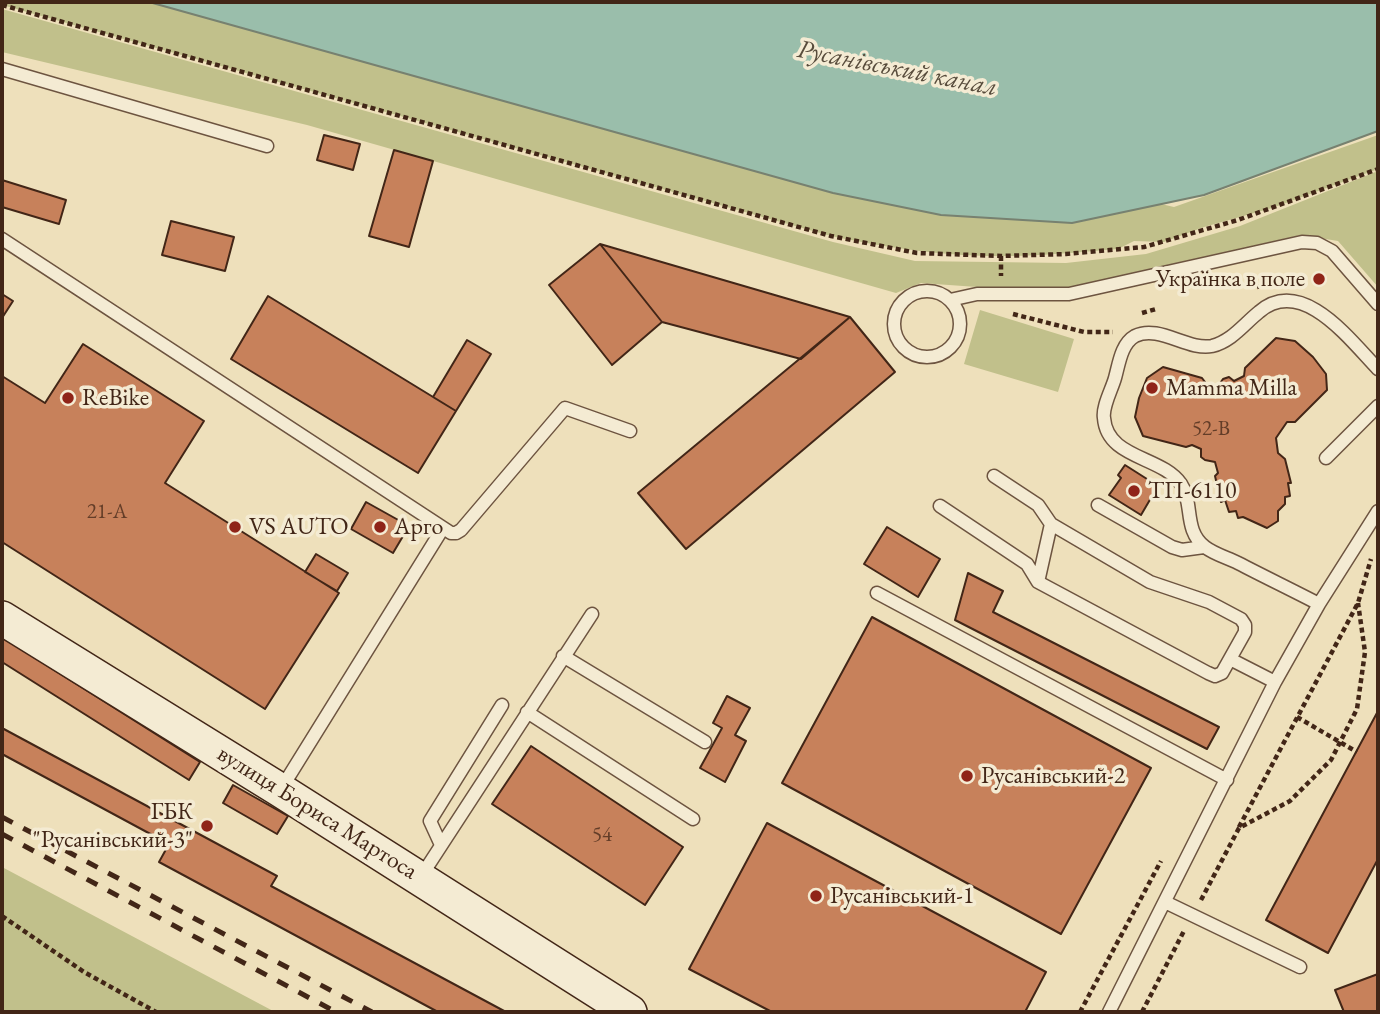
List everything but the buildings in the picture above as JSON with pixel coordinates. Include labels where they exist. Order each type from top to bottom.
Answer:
[{"type":"main road","name":"вулиця Бориса Мартоса","points":[[2,618],[281,790],[630,1012]]},
{"type":"lane","points":[[2,69],[267,146]]},
{"type":"lane","points":[[2,239],[443,528],[457,533],[565,408],[630,431]]},
{"type":"lane","points":[[950,300],[958,312],[960,326],[956,340],[949,349],[938,356],[926,358],[915,356],[905,349],[897,339],[895,314],[911,295],[922,291],[937,293],[950,300],[977,294],[1069,294],[1302,242],[1317,243],[1332,251],[1378,304]]},
{"type":"lane","points":[[1319,604],[1204,547],[1191,529],[1183,486],[1171,473],[1122,449],[1108,434],[1103,417],[1126,344],[1137,335],[1150,333],[1205,347],[1219,344],[1232,337],[1261,309],[1282,300],[1304,302],[1333,322],[1378,369]]},
{"type":"lane","points":[[1326,458],[1378,407]]},
{"type":"lane","points":[[940,506],[1027,564],[1038,582],[1208,673],[1215,676],[1222,673],[1245,632],[1241,619],[1209,602],[1150,582],[1051,524],[1038,505],[994,476]]},
{"type":"lane","points":[[1098,505],[1172,547],[1182,550],[1204,547]]},
{"type":"lane","points":[[1109,1012],[1275,682],[1319,604],[1378,512]]},
{"type":"lane","points":[[1038,582],[1051,524]]},
{"type":"lane","points":[[281,790],[443,528]]},
{"type":"lane","points":[[877,593],[1227,780]]},
{"type":"lane","points":[[420,878],[592,614]]},
{"type":"lane","points":[[563,656],[705,742]]},
{"type":"lane","points":[[1230,659],[1275,682]]},
{"type":"lane","points":[[441,845],[430,821],[502,705]]},
{"type":"lane","points":[[527,712],[694,819]]},
{"type":"lane","points":[[1165,902],[1300,967]]},
{"type":"path","points":[[2,5],[831,236],[917,253],[1007,256],[1144,247],[1238,220],[1378,169]]},
{"type":"path","points":[[1289,288],[1298,285],[1296,276]]},
{"type":"path","points":[[1053,324],[1084,332],[1118,332]]},
{"type":"path","points":[[1142,1012],[1358,603],[1371,556]]},
{"type":"path","points":[[1239,828],[1290,801],[1331,760],[1357,709],[1365,652],[1358,603]]},
{"type":"path","points":[[1297,717],[1357,752]]},
{"type":"path","points":[[1080,1012],[1161,861]]},
{"type":"path","points":[[2,916],[84,972],[156,1012]]},
{"type":"shaded area","points":[[2,2],[149,2],[824,190],[930,213],[1072,223],[1161,204],[1174,207],[1378,135],[1378,169],[1272,208],[1204,227],[1164,242],[1134,241],[1118,249],[1034,255],[992,256],[920,251],[831,236],[2,5]]},
{"type":"shaded area","points":[[2,9],[833,242],[915,261],[1066,263],[1146,254],[1240,226],[1378,171],[1378,287],[1338,241],[1301,235],[1069,287],[1005,289],[921,283],[896,293],[307,125],[2,52]]},
{"type":"shaded area","points":[[980,310],[1074,339],[1058,392],[964,364]]},
{"type":"shaded area","points":[[2,867],[275,1012],[2,1012]]},
{"type":"water","name":"Русанівський канал","points":[[149,2],[1378,2],[1378,131],[1204,195],[1072,223],[941,215],[833,193]]},
{"type":"railway","points":[[2,817],[372,1012]]},
{"type":"railway","points":[[2,834],[336,1012]]},
{"type":"place","name":"Українка в поле","points":[[1319,279]]},
{"type":"place","name":"Mamma Milla","points":[[1152,388]]},
{"type":"place","name":"ReBike","points":[[68,398]]},
{"type":"place","name":"ТП-6110","points":[[1134,491]]},
{"type":"place","name":"VS AUTO","points":[[235,527]]},
{"type":"place","name":"Арго","points":[[380,527]]},
{"type":"place","name":"Русанівський-2","points":[[967,776]]},
{"type":"place","name":"ГБК \"Русанівський-3\"","points":[[207,826]]},
{"type":"place","name":"Русанівський-1","points":[[816,896]]}]
